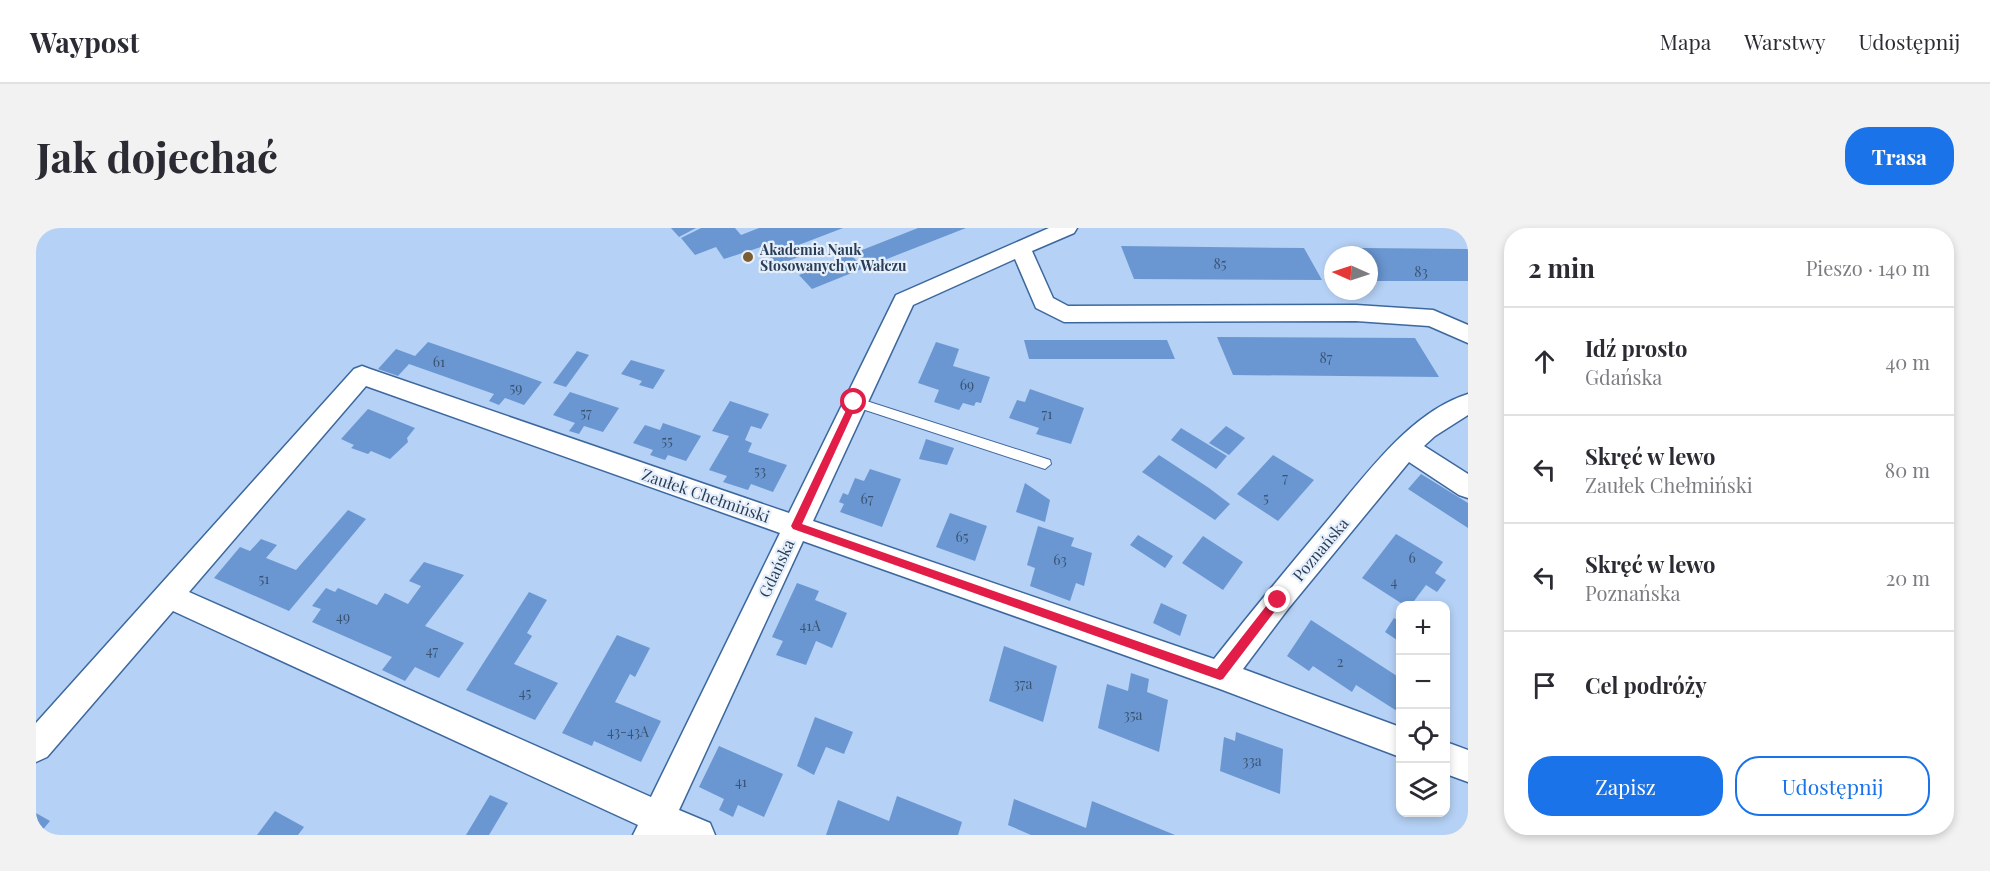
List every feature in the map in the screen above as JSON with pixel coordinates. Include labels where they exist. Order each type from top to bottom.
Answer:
[{"type":"street","name":"Gdańska","points":[[654,826],[904,300],[1066,228]]},
{"type":"street","points":[[1020,248],[1044,303],[1064,314],[1356,313],[1433,318],[1468,335]]},
{"type":"street","name":"Zaułek Chełmiński","points":[[169,596],[362,375],[1220,675]]},
{"type":"street","name":"Poznańska","points":[[1220,675],[1285,591],[1388,467],[1425,429],[1468,403]]},
{"type":"street","points":[[1407,448],[1468,487]]},
{"type":"street","points":[[36,746],[169,596],[654,826],[698,835]]},
{"type":"street","points":[[1220,675],[1396,740]]},
{"type":"street","points":[[1450,759],[1468,766]]},
{"type":"lane","points":[[854,402],[1045,464]]},
{"type":"building","points":[[671,228],[696,228],[679,237]]},
{"type":"building","points":[[701,228],[735,228],[741,235],[759,228],[843,228],[796,246],[804,255],[777,265],[761,247],[724,259],[716,247],[695,255],[681,238]]},
{"type":"building","points":[[918,228],[966,228],[869,266],[857,252]]},
{"type":"building","points":[[1121,246],[1304,248],[1322,280],[1134,279]]},
{"type":"building","points":[[1378,248],[1468,249],[1468,281],[1378,281]]},
{"type":"building","points":[[850,254],[864,268],[812,289],[799,275]]},
{"type":"building","points":[[1217,337],[1415,338],[1439,377],[1233,375]]},
{"type":"building","points":[[1024,340],[1167,340],[1175,359],[1029,359]]},
{"type":"building","points":[[428,342],[542,382],[524,405],[505,398],[499,405],[489,401],[494,394],[409,364],[398,376],[378,369],[396,349],[415,356]]},
{"type":"building","points":[[936,342],[959,349],[953,366],[990,377],[981,403],[976,402],[974,406],[963,403],[959,410],[934,402],[939,390],[918,383]]},
{"type":"building","points":[[577,351],[589,355],[566,387],[553,383]]},
{"type":"building","points":[[631,360],[665,370],[653,389],[639,385],[642,381],[621,374]]},
{"type":"building","points":[[1030,389],[1084,408],[1071,444],[1036,434],[1039,428],[1009,418],[1017,400],[1025,402]]},
{"type":"building","points":[[570,392],[619,408],[603,432],[584,426],[579,434],[569,431],[575,423],[553,415]]},
{"type":"building","points":[[730,401],[769,414],[761,429],[751,426],[745,440],[752,443],[748,452],[787,465],[773,492],[751,484],[748,490],[723,482],[727,476],[709,470],[729,436],[712,431]]},
{"type":"building","points":[[368,409],[415,428],[407,438],[408,442],[390,459],[371,451],[368,454],[351,448],[354,445],[341,439]]},
{"type":"building","points":[[663,423],[701,436],[686,461],[668,455],[665,460],[650,455],[653,450],[633,443],[645,425],[660,430]]},
{"type":"building","points":[[1226,426],[1245,438],[1229,455],[1209,443]]},
{"type":"building","points":[[1181,428],[1227,456],[1216,469],[1171,440]]},
{"type":"building","points":[[926,439],[954,448],[947,465],[919,459]]},
{"type":"building","points":[[1159,455],[1230,504],[1215,520],[1142,472]]},
{"type":"building","points":[[1273,455],[1314,480],[1278,521],[1237,494]]},
{"type":"building","points":[[870,469],[901,479],[882,527],[840,512],[844,504],[839,502],[843,493],[848,495],[855,478],[864,481]]},
{"type":"building","points":[[1421,474],[1468,503],[1468,528],[1408,489]]},
{"type":"building","points":[[1025,483],[1050,500],[1045,522],[1016,512]]},
{"type":"building","points":[[348,510],[366,519],[289,611],[214,578],[240,547],[250,551],[261,539],[277,545],[266,558],[296,570]]},
{"type":"building","points":[[950,513],[987,526],[975,561],[936,547]]},
{"type":"building","points":[[1038,526],[1074,538],[1071,546],[1092,553],[1084,586],[1076,583],[1070,601],[1030,586],[1035,568],[1027,565]]},
{"type":"building","points":[[1396,534],[1443,562],[1435,573],[1446,580],[1437,592],[1426,585],[1414,601],[1398,601],[1362,578]]},
{"type":"building","points":[[1138,535],[1173,556],[1165,568],[1130,545]]},
{"type":"building","points":[[1203,536],[1243,562],[1223,590],[1182,563]]},
{"type":"building","points":[[424,562],[464,575],[425,626],[464,643],[439,678],[415,667],[405,681],[382,670],[392,657],[312,622],[321,609],[312,606],[326,588],[335,592],[338,588],[377,605],[385,593],[408,604],[421,586],[409,581]]},
{"type":"building","points":[[797,583],[819,591],[815,600],[847,613],[832,648],[816,641],[806,665],[776,655],[783,641],[772,637]]},
{"type":"building","points":[[529,592],[547,600],[527,633],[532,636],[514,664],[558,683],[535,720],[466,690]]},
{"type":"building","points":[[1161,603],[1187,615],[1180,636],[1153,623]]},
{"type":"building","points":[[1394,618],[1396,619],[1396,639],[1385,632]]},
{"type":"building","points":[[1311,620],[1396,675],[1396,710],[1356,685],[1352,692],[1313,666],[1309,671],[1287,656]]},
{"type":"building","points":[[617,635],[650,648],[635,677],[630,674],[615,702],[661,721],[641,762],[594,741],[592,746],[562,733]]},
{"type":"building","points":[[1004,646],[1057,666],[1043,722],[989,701]]},
{"type":"building","points":[[1131,673],[1149,679],[1147,692],[1168,700],[1159,752],[1098,728],[1107,684],[1128,691]]},
{"type":"building","points":[[815,717],[853,732],[844,754],[826,747],[814,775],[797,766]]},
{"type":"building","points":[[1236,732],[1283,749],[1280,794],[1220,771],[1224,737],[1235,741]]},
{"type":"building","points":[[719,746],[783,774],[764,817],[738,805],[733,817],[719,810],[724,799],[699,787]]},
{"type":"building","points":[[490,795],[508,803],[489,835],[466,835]]},
{"type":"building","points":[[897,796],[962,822],[958,835],[826,835],[838,800],[889,821]]},
{"type":"building","points":[[1014,799],[1086,828],[1092,801],[1175,835],[1031,835],[1008,825]]},
{"type":"building","points":[[275,811],[304,827],[298,835],[257,835]]},
{"type":"building","points":[[36,813],[50,821],[40,833],[43,835],[36,835]]},
{"type":"place","name":"Akademia Nauk Stosowanych w Wałczu","points":[[748,257]]},
{"type":"route","points":[[854,402],[796,526],[1220,675],[1278,600]]}]
